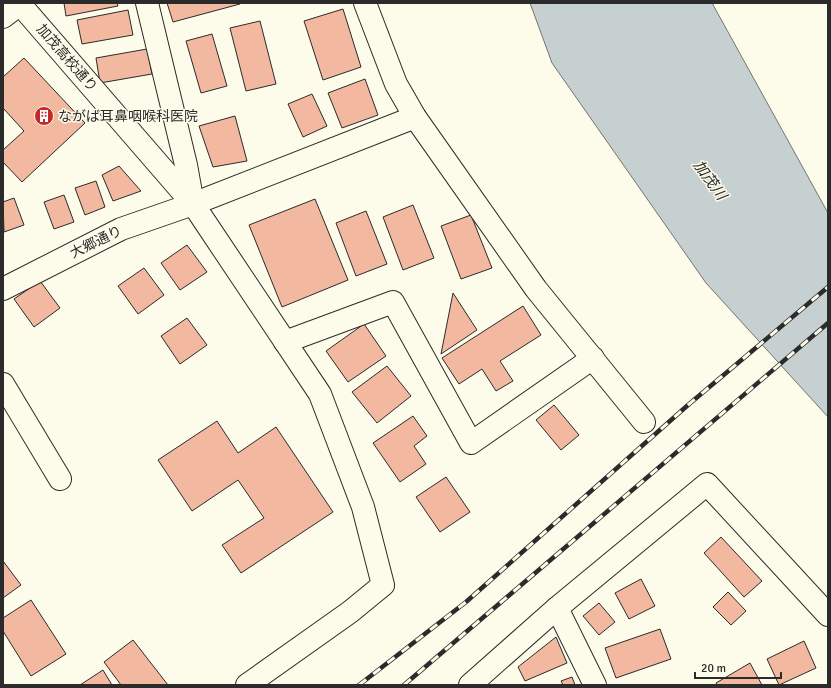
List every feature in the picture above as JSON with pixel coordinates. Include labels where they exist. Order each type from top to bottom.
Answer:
[{"type":"street","points":[[147,3],[186,165],[193,204]]},
{"type":"street","points":[[365,3],[396,84],[415,117],[536,289],[644,422]]},
{"type":"street","name":"加茂高校通り","points":[[14,8],[193,204],[320,394],[340,443],[349,472],[363,507],[383,585],[350,612],[247,685]]},
{"type":"street","name":"大郷通り","points":[[3,289],[121,228],[193,204],[415,117]]},
{"type":"street","points":[[285,342],[393,302],[471,443],[593,358]]},
{"type":"street","points":[[3,384],[60,479]]},
{"type":"street","points":[[470,685],[558,608],[707,484],[828,615]]},
{"type":"street","points":[[558,608],[595,685]]},
{"type":"water","name":"加茂川","points":[[530,3],[712,3],[828,213],[828,417],[706,283],[552,63]]},
{"type":"building","points":[[64,3],[117,3],[118,6],[66,16]]},
{"type":"building","points":[[167,3],[239,3],[240,4],[173,22]]},
{"type":"building","points":[[343,9],[361,67],[323,80],[304,21]]},
{"type":"building","points":[[128,10],[133,35],[82,44],[77,20]]},
{"type":"building","points":[[260,21],[276,84],[246,91],[230,28]]},
{"type":"building","points":[[212,34],[227,86],[201,93],[186,41]]},
{"type":"building","points":[[147,49],[152,74],[100,83],[96,58]]},
{"type":"building","name":"ながば耳鼻咽喉科医院","points":[[24,58],[85,123],[22,182],[3,162],[3,150],[24,131],[3,108],[3,77]]},
{"type":"building","points":[[365,79],[378,115],[342,128],[328,93]]},
{"type":"building","points":[[312,94],[327,126],[303,137],[288,104]]},
{"type":"building","points":[[235,116],[247,161],[213,167],[199,126]]},
{"type":"building","points":[[119,166],[141,191],[113,201],[102,175]]},
{"type":"building","points":[[96,181],[105,207],[85,215],[75,188]]},
{"type":"building","points":[[64,195],[74,222],[54,229],[44,202]]},
{"type":"building","points":[[14,198],[24,225],[4,232],[3,202]]},
{"type":"building","points":[[315,199],[348,280],[282,307],[249,225]]},
{"type":"building","points":[[413,205],[434,258],[403,270],[383,217]]},
{"type":"building","points":[[366,211],[387,264],[356,276],[336,223]]},
{"type":"building","points":[[471,215],[492,268],[461,279],[441,226]]},
{"type":"building","points":[[187,245],[207,272],[180,290],[161,263]]},
{"type":"building","points":[[144,268],[164,295],[138,314],[118,286]]},
{"type":"building","points":[[40,281],[60,308],[34,327],[14,299]]},
{"type":"building","points":[[453,293],[477,330],[441,354]]},
{"type":"building","points":[[523,306],[541,335],[500,361],[513,381],[496,391],[482,369],[459,384],[442,358]]},
{"type":"building","points":[[187,318],[207,345],[180,364],[161,336]]},
{"type":"building","points":[[364,324],[386,356],[348,382],[326,351]]},
{"type":"building","points":[[387,366],[411,396],[377,423],[352,392]]},
{"type":"building","points":[[554,405],[579,435],[561,450],[536,420]]},
{"type":"building","points":[[413,416],[427,436],[414,446],[426,464],[400,482],[373,443]]},
{"type":"building","points":[[217,421],[238,453],[276,427],[333,512],[241,573],[222,545],[264,518],[238,480],[192,511],[158,460]]},
{"type":"building","points":[[446,477],[470,512],[440,532],[416,497]]},
{"type":"building","points":[[721,537],[762,581],[744,597],[704,553]]},
{"type":"building","points":[[3,561],[21,585],[3,598]]},
{"type":"building","points":[[641,579],[655,606],[629,619],[615,593]]},
{"type":"building","points":[[728,592],[746,611],[731,625],[713,607]]},
{"type":"building","points":[[31,600],[66,654],[31,676],[3,631],[3,618]]},
{"type":"building","points":[[599,603],[615,622],[599,635],[583,616]]},
{"type":"building","points":[[660,629],[671,659],[616,678],[605,648]]},
{"type":"building","points":[[556,637],[567,663],[525,681],[518,667]]},
{"type":"building","points":[[133,640],[168,685],[121,685],[104,662]]},
{"type":"building","points":[[804,641],[816,668],[779,685],[767,659]]},
{"type":"building","points":[[750,663],[762,685],[717,685],[716,683]]},
{"type":"building","points":[[103,670],[112,685],[80,685]]},
{"type":"building","points":[[572,677],[575,685],[563,685],[561,681]]},
{"type":"railway","points":[[359,685],[466,602],[688,405],[828,287]]},
{"type":"railway","points":[[404,685],[828,323]]},
{"type":"place","name":"ながば耳鼻咽喉科医院","points":[[44,116]]}]
